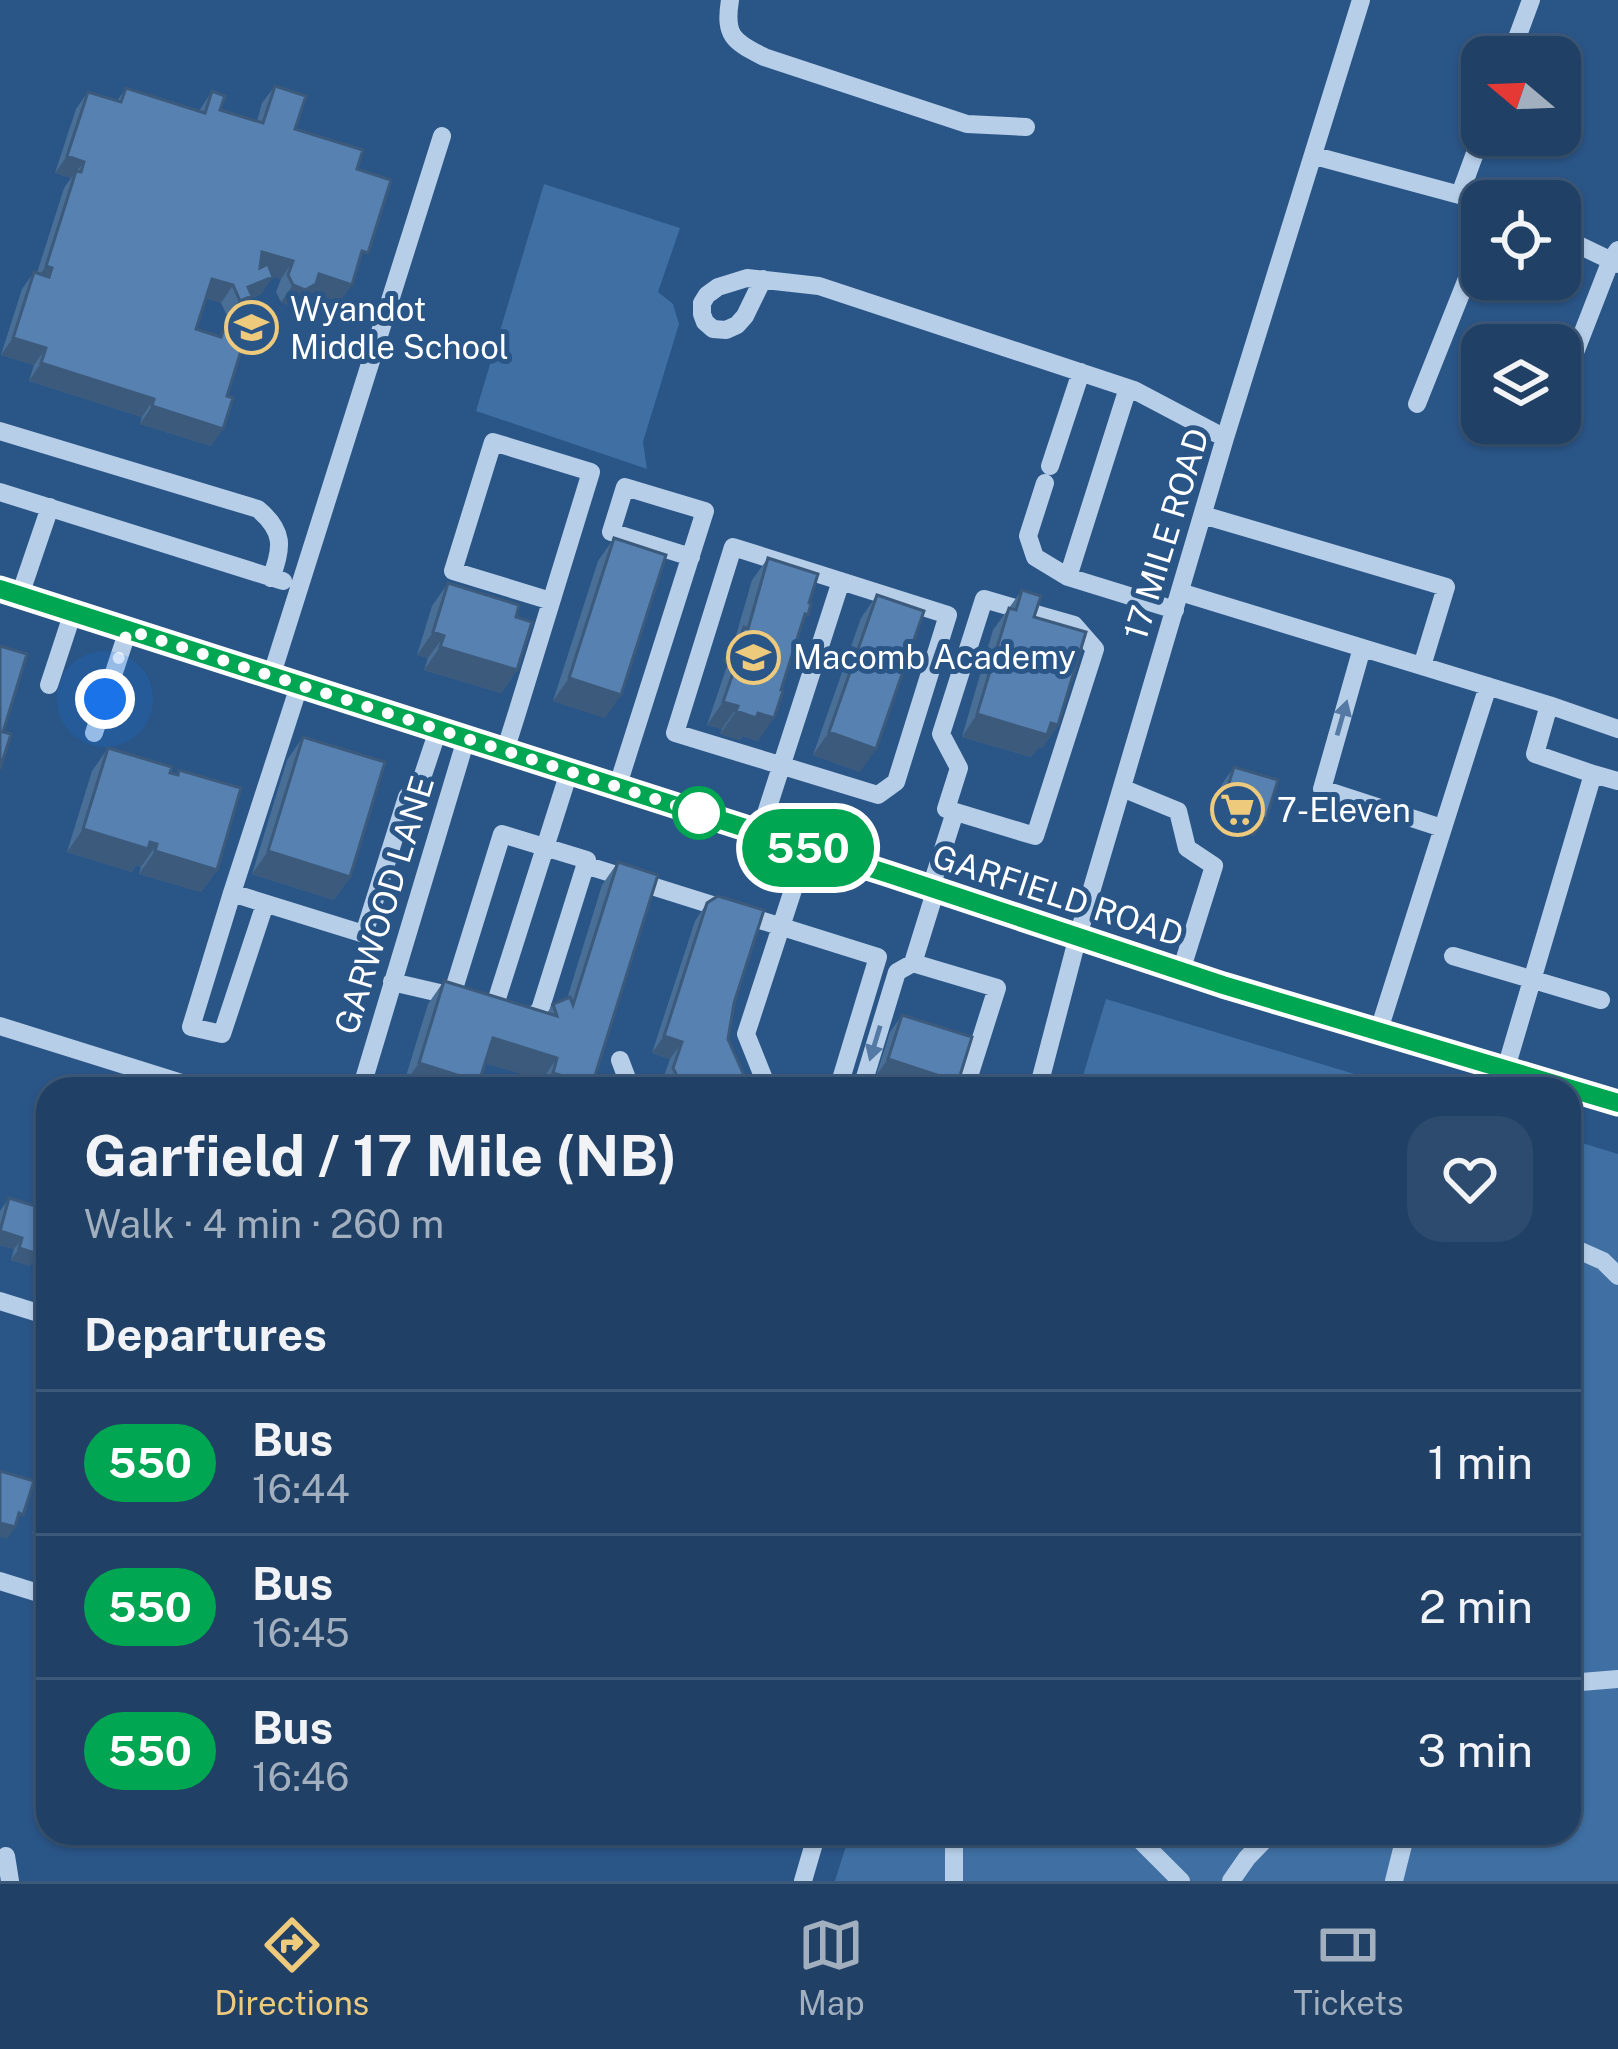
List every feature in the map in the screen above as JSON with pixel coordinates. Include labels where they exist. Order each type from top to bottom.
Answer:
[{"type":"main road","name":"GARFIELD ROAD","points":[[10,592],[1181,971],[1536,1077]]},
{"type":"main road","name":"GARFIELD ROAD","points":[[1581,1091],[1618,1103]]},
{"type":"street","points":[[730,0],[730,32],[736,42],[764,57],[967,124],[1026,128]]},
{"type":"street","points":[[1518,36],[1532,0]]},
{"type":"street","name":"17 MILE ROAD","points":[[1041,1077],[1078,936],[1359,1]]},
{"type":"street","points":[[271,676],[442,136]]},
{"type":"street","points":[[1315,156],[1460,194],[1474,156]]},
{"type":"street","points":[[1581,244],[1616,258],[1581,341]]},
{"type":"street","points":[[763,279],[819,286],[1128,388],[1226,438]]},
{"type":"street","points":[[1417,404],[1461,294]]},
{"type":"street","points":[[1081,373],[1028,536],[1035,557],[1068,577],[1362,648],[1618,729]]},
{"type":"street","points":[[1068,577],[1128,388]]},
{"type":"street","points":[[0,430],[258,509],[276,530],[280,546],[271,578]]},
{"type":"street","points":[[505,751],[591,472],[493,442],[453,571],[551,601]]},
{"type":"street","points":[[617,788],[706,511],[626,487],[611,532],[691,556]]},
{"type":"street","points":[[0,492],[298,586]]},
{"type":"street","points":[[10,592],[50,507]]},
{"type":"street","points":[[1203,515],[1446,587],[1421,666]]},
{"type":"street","points":[[733,547],[841,581],[948,615],[896,782],[878,795],[674,733],[733,547]]},
{"type":"street","points":[[760,832],[841,581]]},
{"type":"street","points":[[984,599],[1074,625],[1095,649],[1035,836],[955,812],[946,809],[958,768],[941,734],[984,599]]},
{"type":"street","points":[[49,686],[73,612]]},
{"type":"street","points":[[94,733],[128,630]]},
{"type":"street","points":[[1362,648],[1322,789],[1442,828]]},
{"type":"street","points":[[266,904],[222,1034],[191,1027],[299,686]]},
{"type":"street","points":[[1378,1033],[1488,686]]},
{"type":"street","points":[[1549,705],[1535,754],[1618,781]]},
{"type":"street","points":[[232,893],[364,934],[406,797],[424,776],[438,730]]},
{"type":"street","name":"GARWOOD LANE","points":[[364,1077],[466,739]]},
{"type":"street","points":[[494,1008],[569,772]]},
{"type":"street","points":[[1507,1068],[1593,774]]},
{"type":"street","points":[[1122,788],[1178,811],[1187,848],[1214,866],[1181,971]]},
{"type":"street","points":[[865,1077],[897,972],[913,963],[955,812]]},
{"type":"street","points":[[392,982],[530,1018],[540,1010],[587,860],[502,834],[452,995]]},
{"type":"street","points":[[764,1077],[746,1034],[807,847]]},
{"type":"street","points":[[586,866],[878,957],[842,1077]]},
{"type":"street","points":[[1453,956],[1601,1000]]},
{"type":"street","points":[[913,963],[997,988],[973,1077]]},
{"type":"street","points":[[0,1026],[163,1077]]},
{"type":"street","points":[[620,1060],[626,1077]]},
{"type":"street","points":[[1581,1251],[1603,1261],[1618,1276]]},
{"type":"street","points":[[0,1301],[36,1312]]},
{"type":"street","points":[[0,1581],[36,1592]]},
{"type":"street","points":[[1581,1682],[1618,1679]]},
{"type":"street","points":[[802,1881],[813,1845]]},
{"type":"street","points":[[954,1881],[955,1845]]},
{"type":"street","points":[[1145,1845],[1181,1881]]},
{"type":"street","points":[[1231,1881],[1259,1845]]},
{"type":"street","points":[[1394,1881],[1403,1845]]},
{"type":"street","points":[[6,1856],[10,1881]]},
{"type":"shaded area","points":[[544,184],[680,228],[658,292],[673,304],[679,324],[643,442],[647,469],[476,411]]},
{"type":"shaded area","points":[[1106,999],[1364,1077],[1083,1077]]},
{"type":"shaded area","points":[[1581,1143],[1618,1154],[1618,1881],[835,1881],[846,1845],[1581,1845]]},
{"type":"building","name":"Wyandot Middle School","points":[[275,86],[306,96],[295,129],[363,150],[357,169],[391,180],[368,253],[362,251],[352,285],[319,274],[316,284],[305,290],[293,285],[288,275],[293,261],[262,252],[260,268],[268,264],[273,277],[248,287],[252,296],[240,301],[233,285],[212,279],[196,329],[245,338],[227,396],[233,398],[223,429],[152,406],[154,399],[41,363],[46,348],[13,338],[34,272],[49,277],[52,268],[46,266],[76,171],[81,172],[84,162],[67,156],[88,92],[121,102],[126,88],[205,113],[212,91],[225,96],[220,110],[263,123]]},
{"type":"building","points":[[614,538],[666,555],[621,695],[569,678]]},
{"type":"building","name":"Macomb Academy","points":[[768,558],[818,574],[774,718],[758,713],[756,718],[723,702]]},
{"type":"building","points":[[448,583],[519,605],[516,617],[532,622],[517,670],[440,647],[444,636],[433,632]]},
{"type":"building","points":[[1022,590],[1041,596],[1034,617],[1086,632],[1058,725],[1051,723],[1047,735],[977,714],[1009,608],[1016,610]]},
{"type":"building","points":[[877,595],[924,611],[876,749],[829,732]]},
{"type":"building","points":[[0,646],[27,654],[3,732],[11,734],[0,769]]},
{"type":"building","points":[[303,737],[385,762],[350,877],[268,851]]},
{"type":"building","points":[[108,748],[172,767],[170,773],[178,775],[179,770],[241,788],[217,870],[155,851],[157,844],[150,842],[148,849],[83,829]]},
{"type":"building","points":[[1234,767],[1278,780],[1266,819],[1222,805]]},
{"type":"building","points":[[618,862],[658,875],[595,1077],[553,1073],[557,1058],[493,1038],[481,1077],[463,1077],[419,1063],[444,981],[557,1016],[553,1004],[570,997],[573,1005]]},
{"type":"building","points":[[718,896],[764,910],[734,1003],[728,1039],[745,1077],[677,1077],[673,1068],[682,1042],[664,1036],[707,903]]},
{"type":"building","points":[[902,1015],[972,1037],[960,1077],[943,1077],[888,1059]]},
{"type":"building","points":[[9,1198],[36,1206],[36,1253],[19,1248],[22,1238],[0,1231]]},
{"type":"building","points":[[0,1471],[34,1481],[15,1527],[0,1523]]},
{"type":"bus line","name":"550","points":[[0,589],[1223,985],[1536,1077]]},
{"type":"bus line","name":"550","points":[[1581,1091],[1618,1103]]},
{"type":"place","name":"Wyandot Middle School","points":[[251,328]]},
{"type":"place","name":"Macomb Academy","points":[[754,657]]},
{"type":"place","name":"7-Eleven","points":[[1238,810]]},
{"type":"route","points":[[105,699],[128,630],[699,813]]}]
